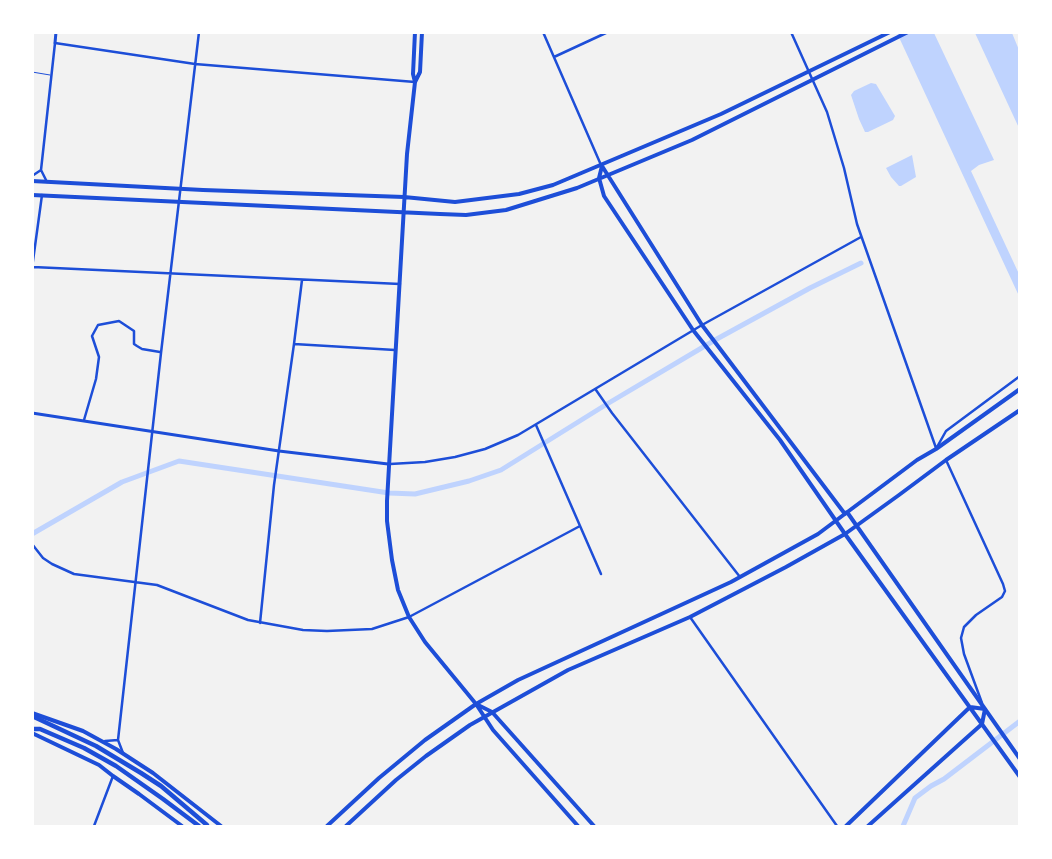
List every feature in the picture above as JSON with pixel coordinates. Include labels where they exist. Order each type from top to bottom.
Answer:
[{"type":"main road","points":[[415,32],[414,82],[403,211],[387,485],[387,520],[398,590],[409,617],[441,662],[476,704],[493,730],[578,826]]},
{"type":"main road","points":[[414,82],[420,72],[422,32]]},
{"type":"main road","points":[[32,181],[181,189],[404,197],[455,202],[519,194],[554,185],[602,166],[721,114],[890,32]]},
{"type":"main road","points":[[32,195],[466,215],[506,210],[569,191],[692,140],[908,32]]},
{"type":"main road","points":[[602,166],[702,325],[846,513],[1020,760]]},
{"type":"main road","points":[[602,166],[599,178],[604,196],[694,330],[780,440],[845,534],[1020,777]]},
{"type":"main road","points":[[327,826],[379,778],[425,740],[476,704],[518,680],[740,577],[818,534],[917,460],[936,449],[1020,390]]},
{"type":"main road","points":[[346,826],[419,762],[484,716],[568,670],[690,617],[845,534],[946,460],[1020,410]]},
{"type":"main road","points":[[476,704],[492,712],[594,826]]},
{"type":"main road","points":[[970,707],[985,709]]},
{"type":"main road","points":[[846,826],[970,707]]},
{"type":"main road","points":[[868,826],[982,724],[985,709]]},
{"type":"main road","points":[[32,715],[82,731],[124,754],[153,773],[221,826]]},
{"type":"main road","points":[[32,715],[96,746],[141,773],[161,786],[207,825]]},
{"type":"main road","points":[[32,728],[84,748],[116,766],[199,826]]},
{"type":"main road","points":[[32,733],[99,764],[182,826]]},
{"type":"street","points":[[47,182],[41,170],[56,32]]},
{"type":"street","points":[[124,754],[118,740],[148,464],[199,32]]},
{"type":"street","points":[[544,32],[602,166]]},
{"type":"street","points":[[554,57],[608,32]]},
{"type":"street","points":[[791,32],[827,112],[844,168],[861,237],[936,449]]},
{"type":"street","points":[[55,43],[195,64],[414,82]]},
{"type":"street","points":[[32,176],[41,170]]},
{"type":"street","points":[[42,195],[33,267],[400,284]]},
{"type":"street","points":[[32,413],[279,451],[388,464],[425,462],[455,457],[485,450],[518,436],[702,325],[861,237]]},
{"type":"street","points":[[260,623],[274,484],[302,280]]},
{"type":"street","points":[[84,420],[96,379],[99,357],[92,336],[98,325],[119,321],[134,331],[134,344],[142,350],[161,353]]},
{"type":"street","points":[[294,344],[396,350]]},
{"type":"street","points":[[936,449],[946,431],[1020,376]]},
{"type":"street","points":[[596,389],[612,413],[740,577]]},
{"type":"street","points":[[536,425],[602,574]]},
{"type":"street","points":[[946,460],[1005,591],[1002,597],[976,615],[964,627],[961,638],[964,654],[985,709]]},
{"type":"street","points":[[32,544],[52,564],[74,574],[157,585],[260,623],[303,630],[350,631],[372,628],[409,617],[580,526]]},
{"type":"street","points":[[690,617],[837,826]]},
{"type":"street","points":[[102,742],[118,740]]},
{"type":"street","points":[[94,826],[113,776]]},
{"type":"lane","points":[[32,72],[50,75]]},
{"type":"water","points":[[897,33],[934,33],[994,160],[979,165],[971,171],[1019,274],[1019,296]]},
{"type":"water","points":[[975,33],[1012,33],[1019,50],[1019,128]]},
{"type":"water","points":[[871,83],[876,84],[895,116],[893,120],[865,132],[851,95],[854,91]]},
{"type":"water","points":[[912,155],[916,177],[899,186],[886,168]]},
{"type":"waterway","points":[[32,534],[122,482],[179,461],[389,493],[415,494],[469,481],[501,470],[715,340],[810,288],[861,263]]},
{"type":"waterway","points":[[903,826],[915,798],[944,779],[1020,721]]}]
